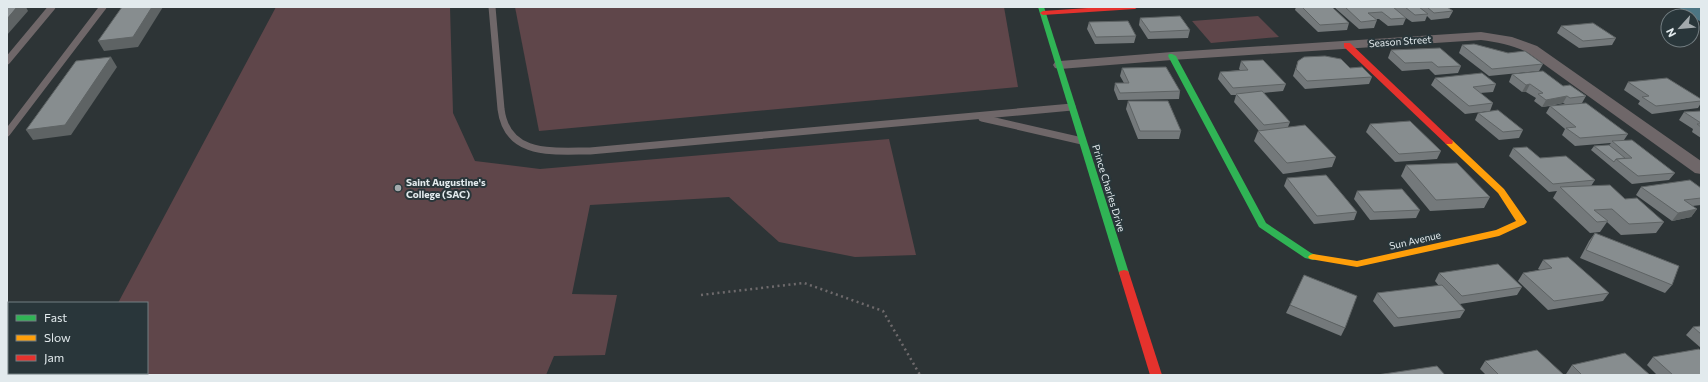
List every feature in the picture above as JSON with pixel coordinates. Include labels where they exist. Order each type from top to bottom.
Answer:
[{"type":"main road","points":[[1042,10],[1135,7]]},
{"type":"main road","name":"Prince Charles Drive","points":[[1042,10],[1156,375]]},
{"type":"main road","name":"Sun Avenue","points":[[1172,56],[1262,225],[1308,256],[1357,264],[1499,233],[1522,222],[1501,191],[1347,45]]},
{"type":"street","name":"Season Street","points":[[1060,65],[1172,56],[1481,36],[1519,43],[1532,49],[1701,169]]},
{"type":"lane","points":[[7,61],[52,7]]},
{"type":"lane","points":[[7,133],[103,7]]},
{"type":"lane","points":[[492,7],[501,109],[504,123],[510,135],[523,144],[542,150],[590,151],[1072,107]]},
{"type":"lane","points":[[975,116],[1083,141]]},
{"type":"path","points":[[701,295],[804,283],[883,312],[920,375]]},
{"type":"shaded area","points":[[276,7],[450,7],[453,113],[475,161],[540,169],[889,139],[916,255],[855,257],[779,242],[729,197],[590,205],[572,294],[617,295],[605,355],[554,356],[546,375],[79,375],[148,374],[148,302],[119,302]]},
{"type":"shaded area","points":[[515,7],[1004,7],[1018,87],[539,131]]},
{"type":"shaded area","points":[[1258,16],[1279,37],[1211,43],[1192,21]]},
{"type":"water","points":[[1678,7],[1701,7],[1701,22],[1700,8]]},
{"type":"building","points":[[7,7],[17,7],[7,19]]},
{"type":"building","points":[[122,7],[152,7],[133,37],[98,41]]},
{"type":"building","points":[[1302,7],[1332,7],[1349,23],[1320,25]]},
{"type":"building","points":[[1345,7],[1393,7],[1406,18],[1391,19],[1382,12],[1368,13],[1377,20],[1361,22]]},
{"type":"building","points":[[1405,7],[1419,7],[1428,14],[1415,15]]},
{"type":"building","points":[[1427,7],[1447,7],[1453,11],[1434,13]]},
{"type":"building","points":[[1180,16],[1190,30],[1150,32],[1140,18]]},
{"type":"building","points":[[1128,21],[1136,36],[1096,37],[1089,22]]},
{"type":"building","points":[[1593,23],[1616,38],[1583,41],[1561,26]]},
{"type":"building","points":[[1474,44],[1508,53],[1525,51],[1543,64],[1492,69],[1462,45]]},
{"type":"building","points":[[1440,48],[1461,66],[1438,67],[1432,62],[1405,63],[1391,50]]},
{"type":"building","points":[[1325,56],[1341,59],[1350,68],[1362,67],[1372,77],[1307,81],[1296,69],[1298,61],[1304,57]]},
{"type":"building","points":[[111,57],[65,125],[26,130],[76,61]]},
{"type":"building","points":[[1263,60],[1286,84],[1233,88],[1220,72],[1248,70],[1241,61]]},
{"type":"building","points":[[1166,67],[1180,91],[1120,93],[1115,83],[1129,83],[1122,68]]},
{"type":"building","points":[[1543,71],[1563,86],[1570,85],[1586,96],[1570,98],[1567,96],[1546,100],[1538,94],[1543,93],[1530,84],[1526,85],[1512,74]]},
{"type":"building","points":[[1482,73],[1496,84],[1473,87],[1493,103],[1469,106],[1435,78]]},
{"type":"building","points":[[1667,78],[1701,99],[1701,101],[1656,106],[1642,97],[1649,96],[1628,82]]},
{"type":"building","points":[[1262,91],[1290,122],[1264,125],[1236,94]]},
{"type":"building","points":[[1128,101],[1168,101],[1181,131],[1140,131]]},
{"type":"building","points":[[1586,103],[1628,134],[1580,138],[1566,128],[1576,127],[1550,106]]},
{"type":"building","points":[[1498,110],[1523,130],[1503,132],[1478,113]]},
{"type":"building","points":[[1701,111],[1701,123],[1684,112]]},
{"type":"building","points":[[1410,121],[1441,151],[1399,154],[1370,124]]},
{"type":"building","points":[[1305,125],[1336,157],[1287,163],[1258,131]]},
{"type":"building","points":[[1632,140],[1675,173],[1638,176],[1616,159],[1632,158],[1612,141]]},
{"type":"building","points":[[1609,145],[1625,158],[1616,159],[1614,162],[1594,146]]},
{"type":"building","points":[[1527,147],[1540,158],[1566,156],[1595,180],[1553,184],[1513,148]]},
{"type":"building","points":[[1457,163],[1490,197],[1436,200],[1406,165]]},
{"type":"building","points":[[1326,175],[1357,212],[1317,216],[1287,178]]},
{"type":"building","points":[[1690,180],[1701,188],[1701,198],[1684,200],[1697,209],[1678,213],[1641,187]]},
{"type":"building","points":[[1610,185],[1625,199],[1637,198],[1664,222],[1629,224],[1612,209],[1594,210],[1608,221],[1597,222],[1560,187]]},
{"type":"building","points":[[1402,189],[1420,210],[1374,212],[1357,191]]},
{"type":"building","points":[[1595,233],[1679,266],[1672,285],[1586,250]]},
{"type":"building","points":[[1568,257],[1609,293],[1554,301],[1523,273],[1552,268],[1543,260]]},
{"type":"building","points":[[1498,264],[1522,287],[1462,296],[1439,273]]},
{"type":"building","points":[[1304,275],[1357,296],[1345,328],[1290,305]]},
{"type":"building","points":[[1442,285],[1465,310],[1398,318],[1377,293]]},
{"type":"building","points":[[1701,326],[1701,334],[1693,327]]},
{"type":"building","points":[[1699,349],[1701,351],[1701,375],[1673,375],[1653,357]]},
{"type":"building","points":[[1537,350],[1564,375],[1499,375],[1485,361]]},
{"type":"building","points":[[1625,353],[1650,375],[1582,375],[1572,365]]},
{"type":"building","points":[[1437,366],[1445,375],[1377,375]]},
{"type":"traffic: fast","points":[[1041,7],[1124,273]]},
{"type":"traffic: fast","points":[[1172,56],[1262,225],[1308,256],[1313,257]]},
{"type":"traffic: slow","points":[[1313,257],[1357,264],[1499,233],[1522,222],[1501,191],[1449,142]]},
{"type":"traffic: jam","points":[[1043,13],[1135,7]]},
{"type":"traffic: jam","points":[[1347,45],[1449,142]]},
{"type":"traffic: jam","points":[[1124,273],[1156,375]]},
{"type":"place","name":"Saint Augustine's College (SAC)","points":[[398,188]]}]
